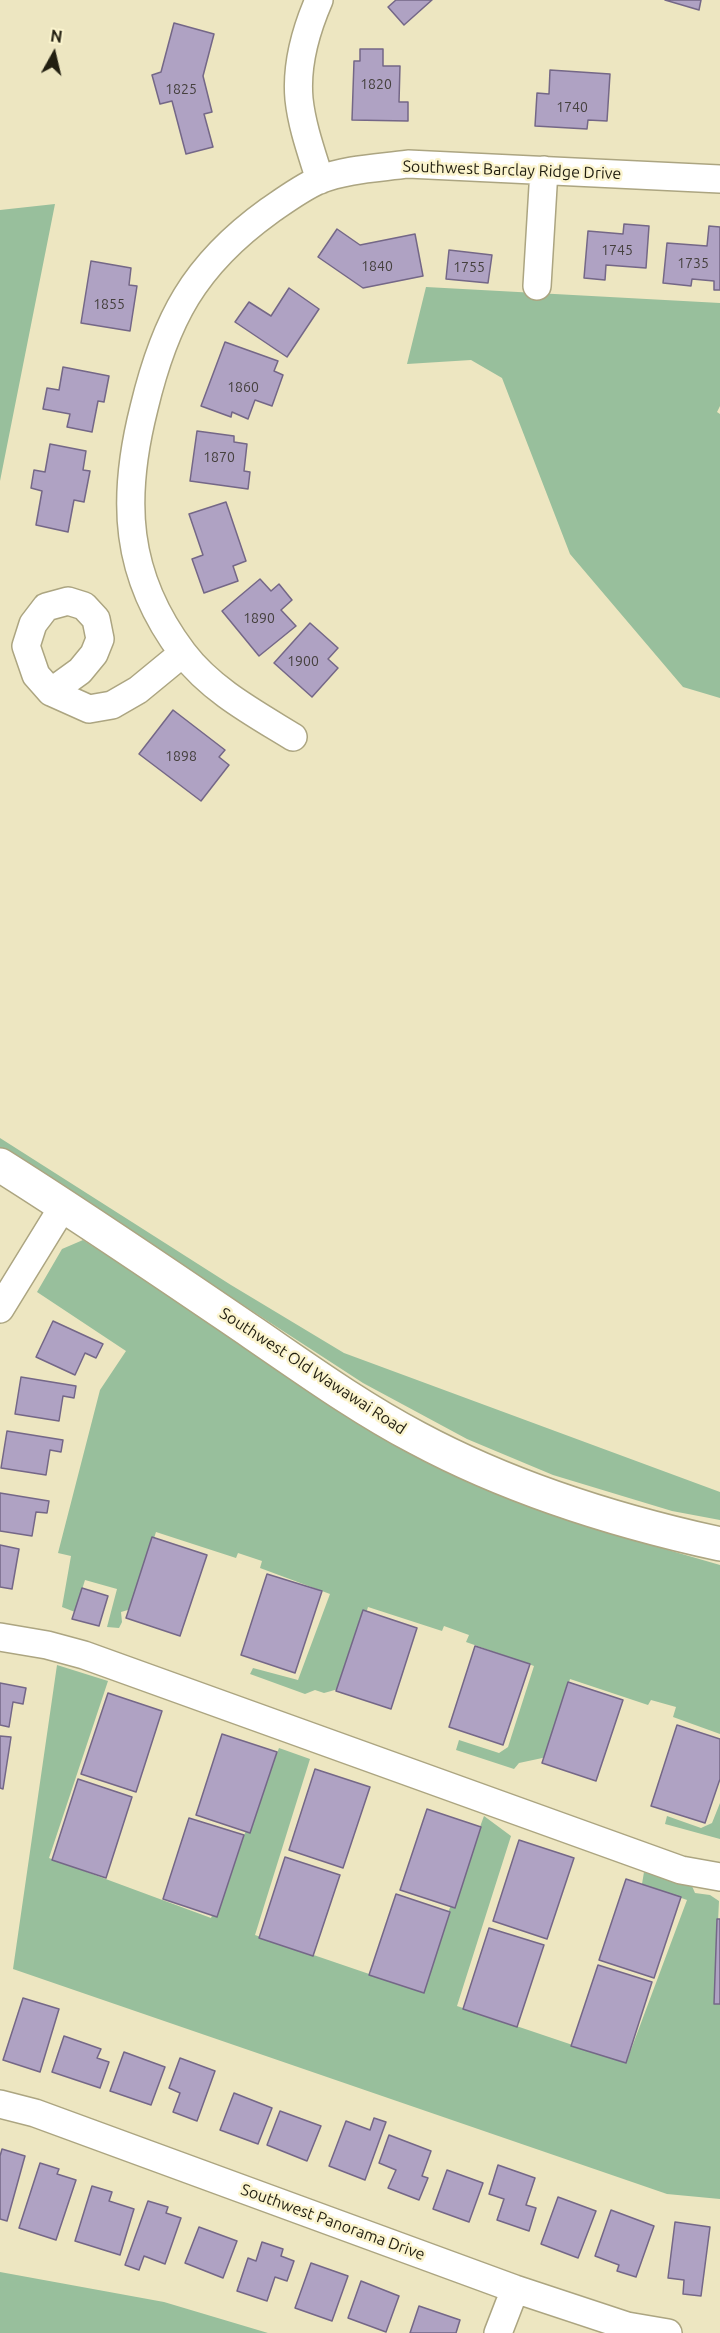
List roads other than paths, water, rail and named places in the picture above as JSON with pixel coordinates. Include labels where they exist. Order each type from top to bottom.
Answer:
[{"type":"main road","name":"Southwest Old Wawawai Road","points":[[0,1166],[64,1205],[342,1394],[417,1438],[493,1475],[571,1504],[648,1528],[720,1544]]},
{"type":"street","points":[[319,0],[302,48],[299,98],[306,137],[320,180]]},
{"type":"street","name":"Southwest Barclay Ridge Drive","points":[[293,737],[234,701],[205,677],[183,653],[150,597],[139,567],[130,515],[130,482],[134,449],[155,362],[177,312],[192,287],[236,237],[289,197],[320,180],[362,170],[408,164],[720,178]]},
{"type":"street","points":[[537,286],[544,170]]},
{"type":"street","points":[[51,692],[89,709],[112,705],[138,690],[183,653]]},
{"type":"street","points":[[0,1309],[64,1205]]},
{"type":"street","points":[[0,1637],[47,1645],[84,1655],[681,1870],[720,1877]]},
{"type":"street","name":"Southwest Panorama Drive","points":[[0,2104],[35,2113],[515,2289],[627,2326],[668,2333]]},
{"type":"street","points":[[498,2333],[515,2289]]}]
